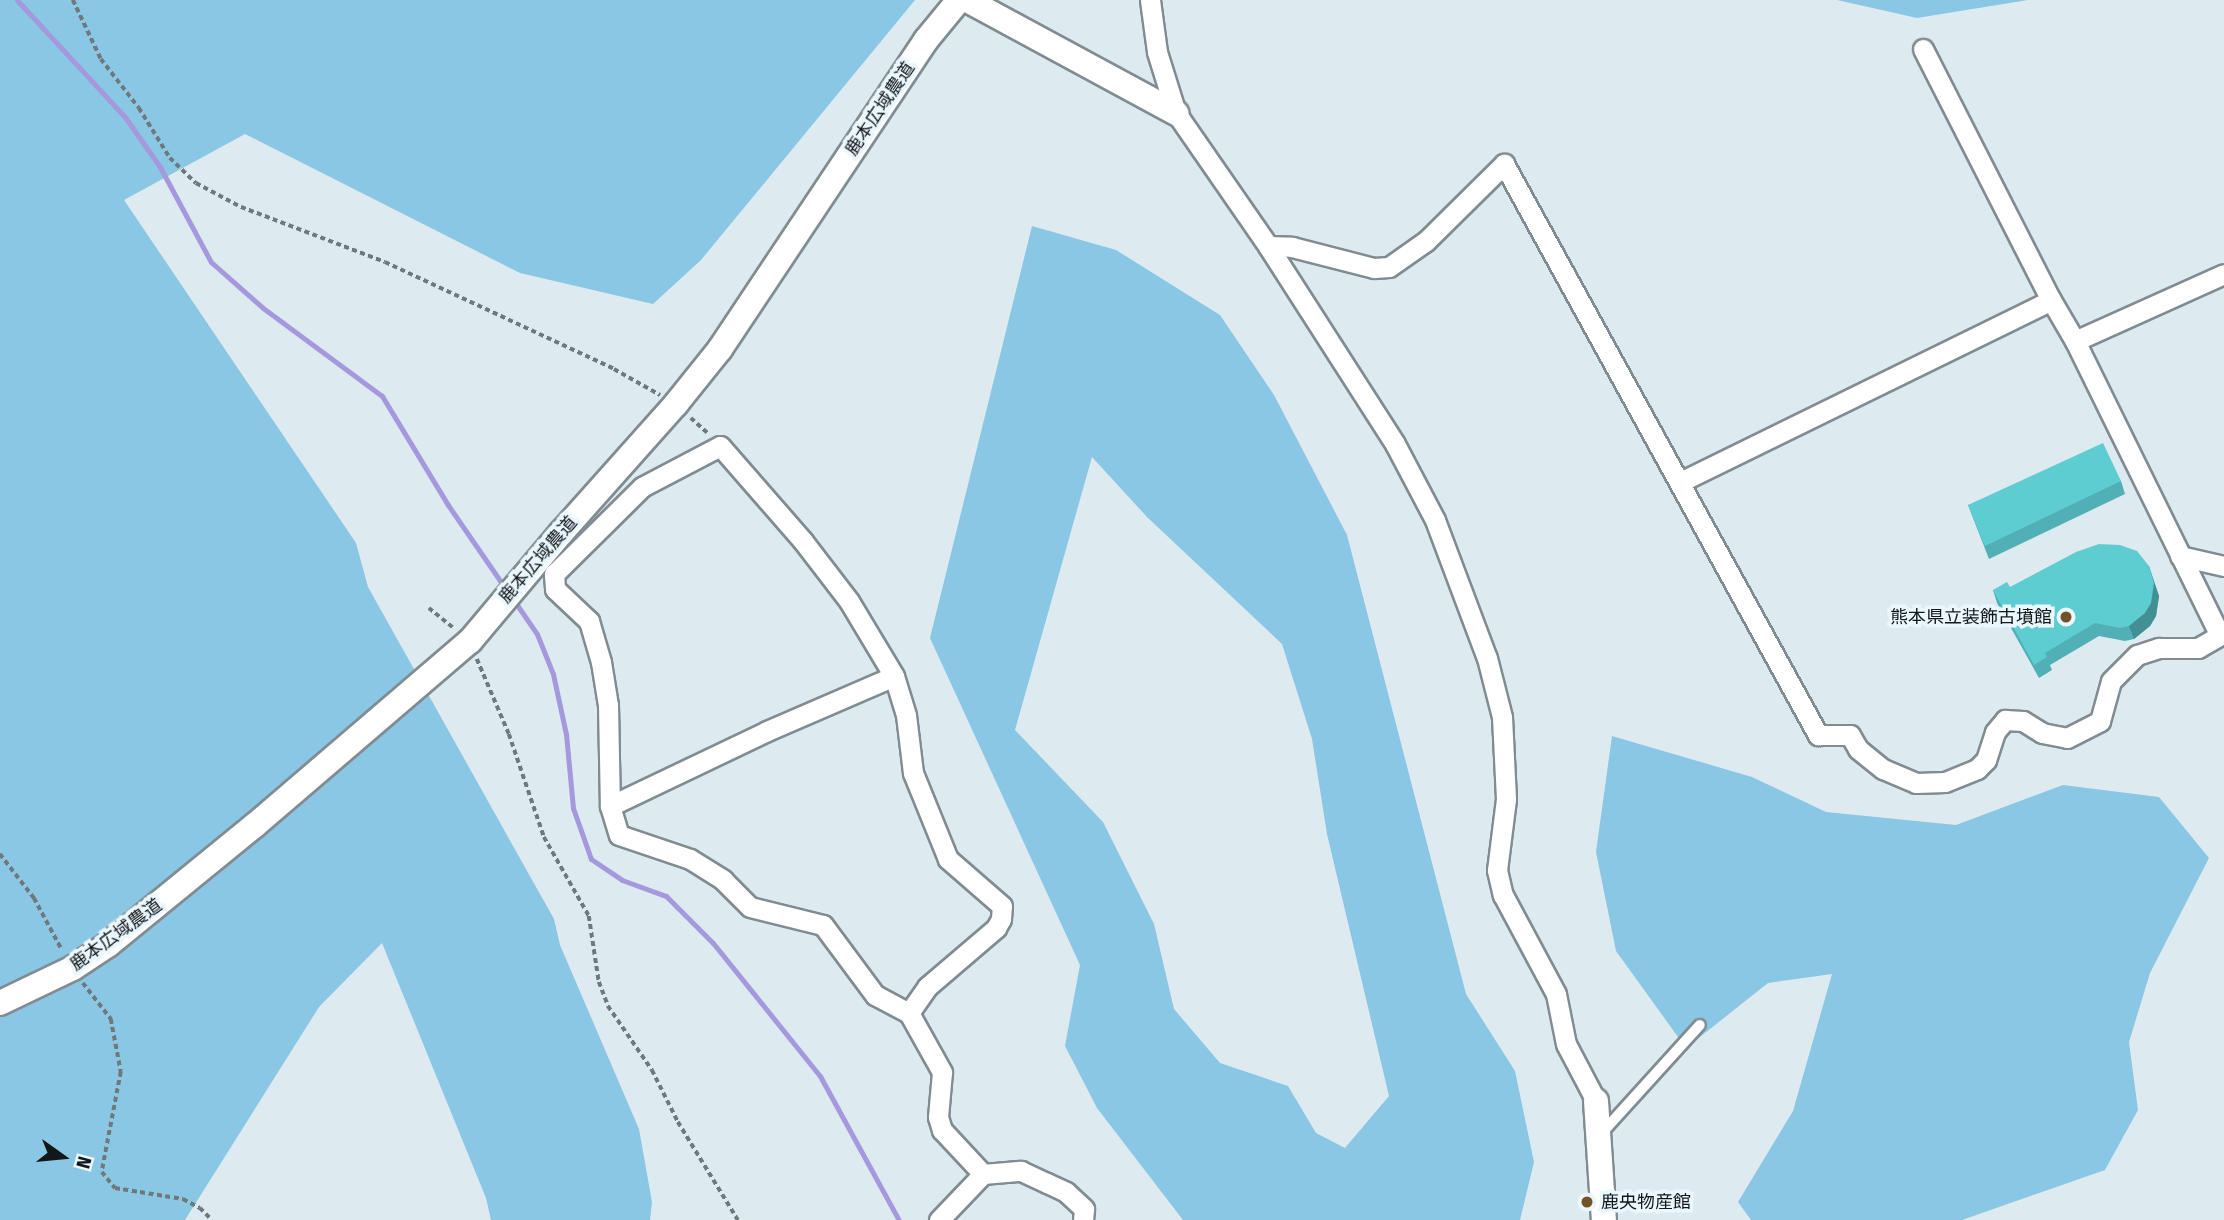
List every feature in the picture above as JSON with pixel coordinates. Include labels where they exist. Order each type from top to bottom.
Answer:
[{"type":"street","name":"鹿本広域農道","points":[[0,1003],[73,968],[152,910],[470,641],[676,404],[720,349],[802,230],[926,40],[959,0]]},
{"type":"street","points":[[967,0],[1176,113]]},
{"type":"street","points":[[1150,0],[1157,52],[1176,113],[1268,246],[1395,444],[1435,520],[1487,658],[1502,717],[1506,799],[1497,870],[1503,895],[1556,994],[1566,1044],[1596,1101],[1604,1220]]},
{"type":"street","points":[[1268,246],[1292,247],[1374,268],[1389,267],[1426,242],[1504,164],[1818,735],[1850,735],[1858,749],[1883,769],[1916,783],[1945,782],[1977,769],[1986,760],[1995,732],[2005,720],[2023,721],[2042,733],[2067,738],[2100,722],[2110,681],[2137,655],[2160,648],[2198,648],[2221,633],[2180,556],[2076,341],[2051,300],[1923,49]]},
{"type":"street","points":[[2076,341],[2224,274]]},
{"type":"street","points":[[1680,482],[2051,300]]},
{"type":"street","points":[[909,1013],[927,987],[996,928],[1001,919],[1002,906],[948,859],[913,774],[906,715],[894,676],[849,601],[803,541],[720,446],[642,487],[554,574],[555,589],[589,621],[601,662],[608,705],[610,806],[619,835],[690,859],[723,880],[750,907],[823,925],[875,995],[909,1013],[942,1072],[938,1117],[943,1130],[983,1174]]},
{"type":"street","points":[[2180,556],[2224,566]]},
{"type":"street","points":[[610,806],[767,731],[894,676]]},
{"type":"street","points":[[939,1220],[983,1174],[1021,1171],[1066,1192],[1084,1209],[1083,1220]]},
{"type":"lane","points":[[1598,1136],[1700,1025]]},
{"type":"path","points":[[73,0],[102,59],[139,108],[170,158],[195,183],[241,207],[385,262],[614,369],[676,404],[720,446]]},
{"type":"path","points":[[429,608],[470,641],[509,734],[544,837],[589,916],[599,982],[608,1006],[652,1070],[678,1122],[738,1220]]},
{"type":"path","points":[[0,854],[34,898],[73,968],[111,1019],[121,1072],[102,1172],[115,1188],[183,1199],[200,1208],[212,1220]]},
{"type":"shaded area","points":[[0,0],[915,0],[701,260],[653,304],[520,273],[245,134],[124,200],[356,543],[368,587],[554,919],[560,945],[639,1129],[652,1202],[650,1220],[491,1220],[486,1198],[382,943],[319,1007],[185,1220],[0,1220]]},
{"type":"shaded area","points":[[1837,0],[2028,0],[1917,18]]},
{"type":"shaded area","points":[[1032,226],[1116,250],[1220,315],[1274,395],[1347,535],[1466,994],[1515,1071],[1534,1162],[1520,1220],[1183,1220],[1097,1108],[1065,1046],[1080,965],[930,638]],"holes":[[[1092,457],[1147,517],[1282,644],[1312,739],[1327,834],[1389,1096],[1345,1148],[1316,1133],[1288,1086],[1220,1063],[1174,1009],[1154,924],[1103,822],[1015,730]]]},
{"type":"shaded area","points":[[1612,736],[1752,777],[1826,812],[1956,825],[2063,785],[2159,797],[2209,858],[2150,973],[2129,1042],[2138,1110],[2105,1170],[1962,1220],[1751,1220],[1738,1202],[1793,1111],[1832,974],[1768,983],[1686,1048],[1616,951],[1596,852]]},
{"type":"building","points":[[2103,443],[2121,481],[1985,546],[1968,505]]},
{"type":"building","points":[[2099,544],[2120,545],[2137,551],[2149,566],[2154,583],[2151,603],[2145,613],[2129,626],[2120,628],[2095,623],[2045,653],[2047,657],[2034,665],[1993,590],[2007,582],[2010,587],[2076,552]]},
{"type":"waterway","points":[[17,0],[125,117],[160,167],[211,262],[263,308],[382,396],[448,505],[505,588]]},
{"type":"waterway","points":[[513,599],[537,634],[553,674],[566,734],[573,808],[591,859],[622,880],[666,896],[713,943],[820,1076],[899,1220]]},
{"type":"place","name":"熊本県立装飾古墳館","points":[[2066,617]]},
{"type":"place","name":"鹿央物産館","points":[[1587,1202]]}]
